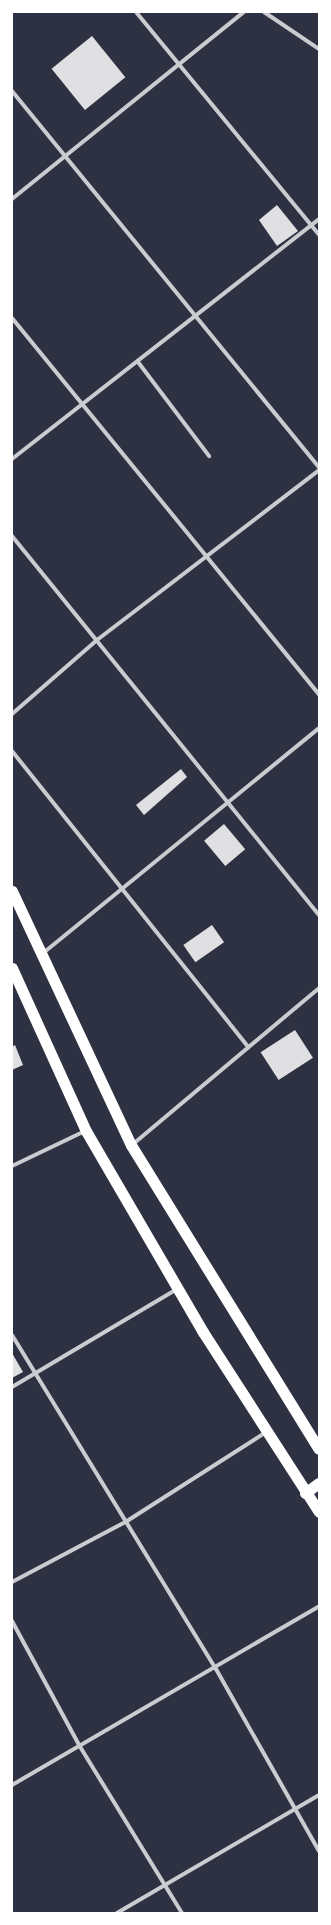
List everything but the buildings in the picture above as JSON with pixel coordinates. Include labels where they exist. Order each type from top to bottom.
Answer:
[{"type":"highway","points":[[12,891],[40,956],[132,1145],[319,1449]]},
{"type":"highway","points":[[12,968],[86,1131],[177,1289],[266,1432],[319,1512]]},
{"type":"highway","points":[[305,1493],[319,1483]]},
{"type":"street","points":[[136,12],[319,235]]},
{"type":"street","points":[[12,199],[244,12]]},
{"type":"street","points":[[264,12],[319,49]]},
{"type":"street","points":[[12,91],[64,157],[198,316],[319,468],[97,640],[12,714]]},
{"type":"street","points":[[12,459],[198,316],[319,219]]},
{"type":"street","points":[[12,318],[319,695]]},
{"type":"street","points":[[138,362],[209,456]]},
{"type":"street","points":[[12,536],[228,800],[319,916]]},
{"type":"street","points":[[40,956],[122,891],[228,800],[319,728]]},
{"type":"street","points":[[12,751],[122,891],[248,1047]]},
{"type":"street","points":[[132,1145],[319,988]]},
{"type":"street","points":[[12,1166],[86,1131]]},
{"type":"street","points":[[12,1387],[177,1289]]},
{"type":"street","points":[[12,1335],[34,1374],[127,1521],[216,1669],[294,1810],[319,1851]]},
{"type":"street","points":[[12,1582],[127,1521],[266,1432]]},
{"type":"street","points":[[12,1785],[79,1745],[216,1669],[319,1606]]},
{"type":"street","points":[[12,1621],[79,1745],[182,1913]]},
{"type":"street","points":[[117,1913],[319,1795]]}]
